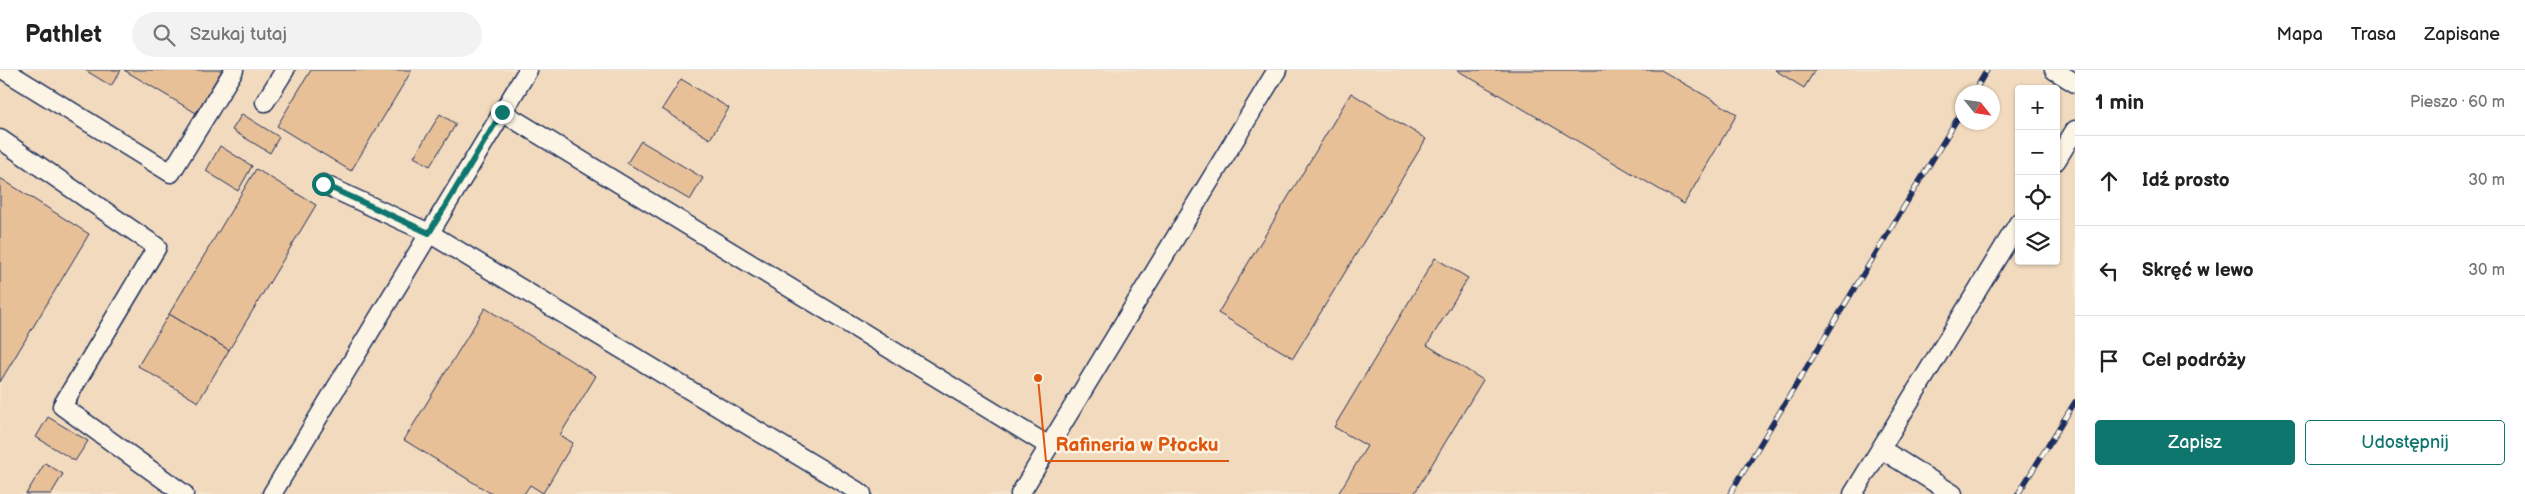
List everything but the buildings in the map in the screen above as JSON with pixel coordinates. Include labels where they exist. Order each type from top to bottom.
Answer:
[{"type":"lane","points":[[4,70],[170,173],[234,70]]},
{"type":"lane","points":[[265,102],[285,70]]},
{"type":"lane","points":[[272,494],[528,70]]},
{"type":"lane","points":[[1020,494],[1277,70]]},
{"type":"lane","points":[[2054,70],[2075,83]]},
{"type":"lane","points":[[502,112],[1049,446]]},
{"type":"lane","points":[[2060,154],[2075,130]]},
{"type":"lane","points":[[0,139],[157,247],[62,406],[184,494]]},
{"type":"lane","points":[[323,184],[429,233],[862,494]]},
{"type":"lane","points":[[1853,494],[2015,229]]},
{"type":"lane","points":[[1880,449],[1953,494]]},
{"type":"shaded area","points":[[0,70],[2075,70],[2075,494],[0,494]]},
{"type":"railway","points":[[1978,85],[1987,70]]},
{"type":"railway","points":[[1730,494],[1955,123]]},
{"type":"railway","points":[[2018,494],[2075,402]]},
{"type":"place","name":"Rafineria w Płocku","points":[[1038,378]]},
{"type":"route","points":[[323,184],[429,233],[502,112]]}]
